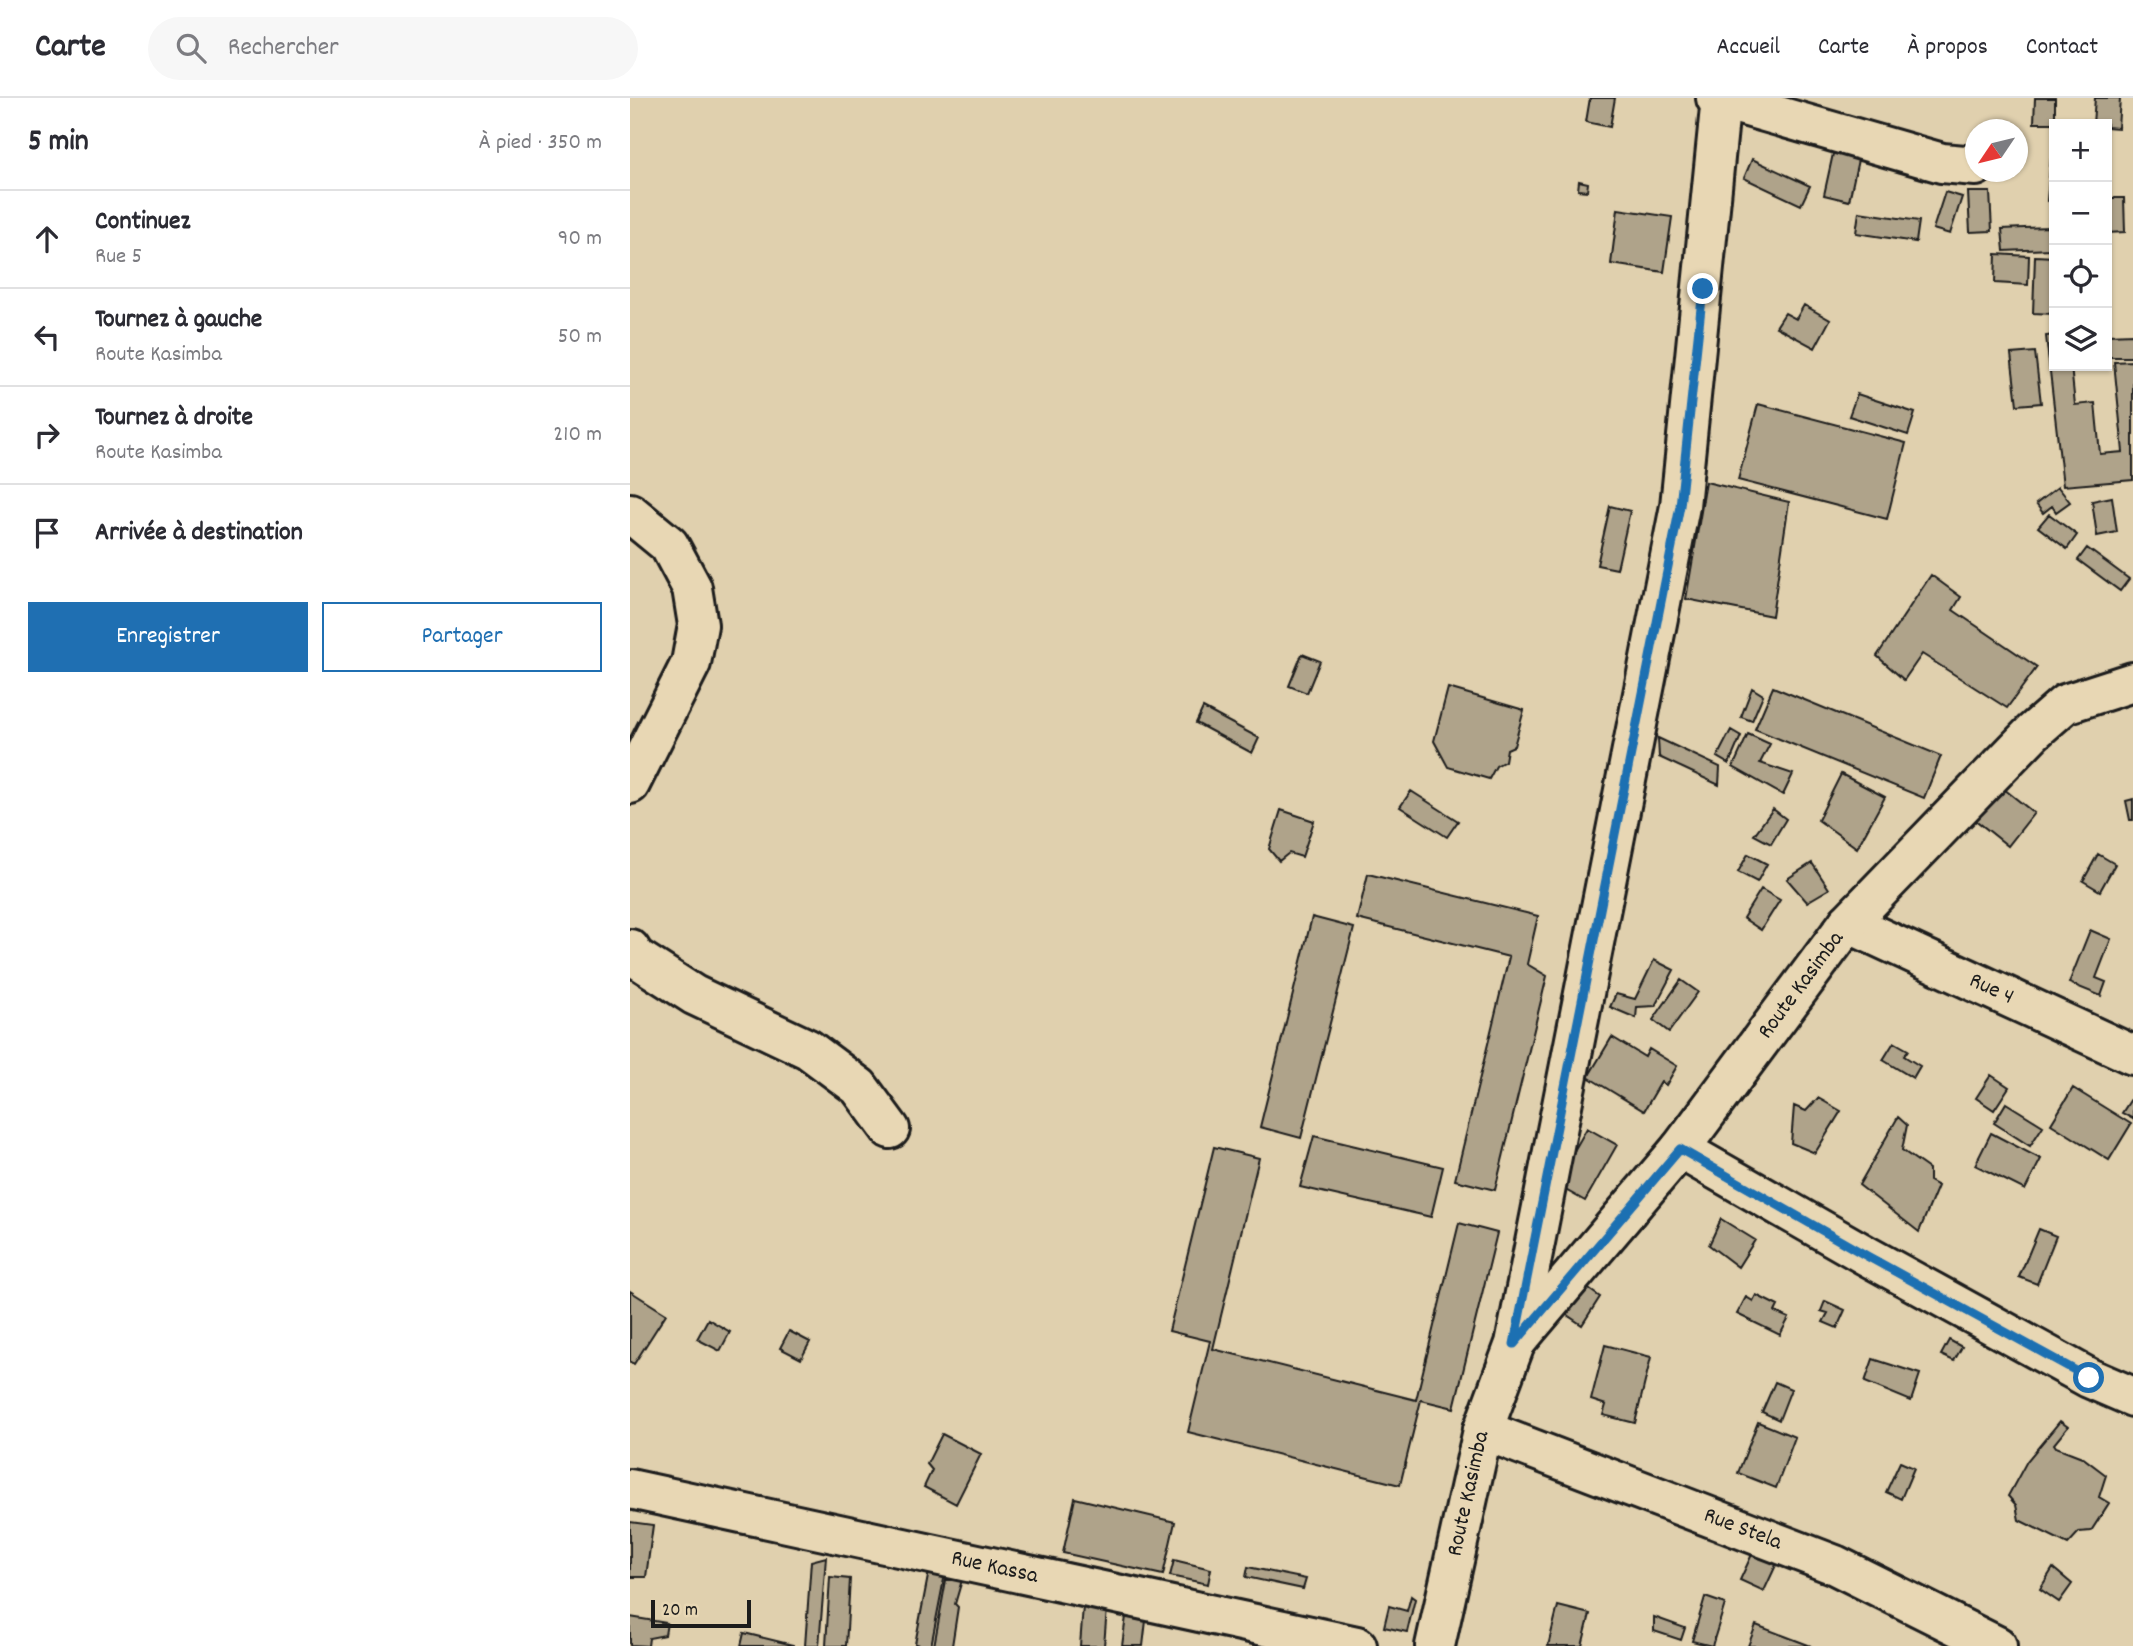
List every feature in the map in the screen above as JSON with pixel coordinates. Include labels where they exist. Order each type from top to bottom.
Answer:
[{"type":"street","points":[[1719,99],[1942,163],[1965,165]]},
{"type":"street","name":"Route Kasimba","points":[[1435,1646],[1483,1430],[1514,1344],[1683,489],[1719,99]]},
{"type":"street","points":[[630,513],[669,545],[692,588],[698,625],[691,663],[630,785]]},
{"type":"street","name":"Route Kasimba","points":[[1514,1344],[1680,1149],[1848,923],[2033,732],[2065,704],[2133,682]]},
{"type":"street","name":"Rue 4","points":[[1848,923],[2133,1055]]},
{"type":"street","points":[[630,949],[635,957],[694,995],[808,1049],[859,1087],[890,1129]]},
{"type":"street","points":[[1680,1149],[1878,1263],[2066,1365],[2133,1397]]},
{"type":"street","name":"Rue Stela","points":[[1483,1430],[1835,1565],[1997,1646]]},
{"type":"street","name":"Rue Kassa","points":[[630,1489],[1357,1646]]},
{"type":"building","points":[[1590,98],[1615,98],[1610,127],[1586,122]]},
{"type":"building","points":[[2035,98],[2055,98],[2055,119],[2049,119],[2049,123],[2034,123]]},
{"type":"building","points":[[2095,98],[2120,98],[2118,128],[2112,127],[2112,119],[2093,119]]},
{"type":"building","points":[[1836,140],[1861,146],[1849,201],[1824,195]]},
{"type":"building","points":[[1752,159],[1810,186],[1801,205],[1744,178]]},
{"type":"building","points":[[1579,181],[1588,183],[1587,191],[1578,190]]},
{"type":"building","points":[[1945,192],[1962,197],[1950,234],[1933,229]]},
{"type":"building","points":[[1968,192],[1990,192],[1992,231],[1970,232]]},
{"type":"building","points":[[2112,198],[2124,198],[2125,232],[2112,233]]},
{"type":"building","points":[[1618,209],[1672,217],[1664,272],[1611,264]]},
{"type":"building","points":[[1859,212],[1919,221],[1916,242],[1856,233]]},
{"type":"building","points":[[2049,227],[2049,249],[2004,251],[2002,229]]},
{"type":"building","points":[[1996,254],[2029,256],[2028,285],[1995,283]]},
{"type":"building","points":[[2035,256],[2049,257],[2049,314],[2033,313]]},
{"type":"building","points":[[1804,305],[1830,320],[1815,348],[1776,327],[1785,313],[1796,319]]},
{"type":"building","points":[[2133,334],[2133,357],[2112,357],[2112,335]]},
{"type":"building","points":[[2046,336],[2049,336],[2049,362]]},
{"type":"building","points":[[2035,352],[2041,403],[2017,405],[2011,354]]},
{"type":"building","points":[[2133,361],[2133,480],[2063,486],[2050,371],[2072,371],[2075,405],[2095,403],[2100,454],[2123,452],[2114,362]]},
{"type":"building","points":[[1857,394],[1915,413],[1908,435],[1849,416]]},
{"type":"building","points":[[1758,404],[1906,443],[1887,519],[1738,480]]},
{"type":"building","points":[[1706,482],[1789,502],[1772,616],[1686,599]]},
{"type":"building","points":[[2058,487],[2070,502],[2056,512],[2052,506],[2043,513],[2036,504]]},
{"type":"building","points":[[2112,497],[2117,532],[2097,536],[2092,501]]},
{"type":"building","points":[[1610,506],[1630,511],[1617,569],[1597,565]]},
{"type":"building","points":[[2049,514],[2077,535],[2067,549],[2038,527]]},
{"type":"building","points":[[2087,548],[2129,579],[2120,591],[2078,560]]},
{"type":"building","points":[[1931,575],[1961,597],[1953,610],[2037,667],[2007,708],[1922,654],[1904,680],[1877,656]]},
{"type":"building","points":[[1302,654],[1320,661],[1307,693],[1289,686]]},
{"type":"building","points":[[1773,687],[1941,756],[1924,798],[1755,729]]},
{"type":"building","points":[[1448,688],[1524,710],[1514,746],[1507,749],[1505,761],[1496,766],[1489,779],[1448,767],[1434,741]]},
{"type":"building","points":[[1752,688],[1763,695],[1752,721],[1741,717]]},
{"type":"building","points":[[1203,708],[1259,738],[1252,753],[1196,723]]},
{"type":"building","points":[[1731,730],[1741,736],[1729,764],[1717,757]]},
{"type":"building","points":[[1748,734],[1770,744],[1760,763],[1793,774],[1783,795],[1733,767]]},
{"type":"building","points":[[1658,738],[1720,767],[1719,785],[1659,757]]},
{"type":"building","points":[[1841,774],[1885,797],[1857,848],[1818,820]]},
{"type":"building","points":[[1999,785],[2034,813],[2008,846],[1973,818]]},
{"type":"building","points":[[1411,791],[1458,821],[1447,837],[1400,807]]},
{"type":"building","points":[[2133,799],[2133,820],[2130,820],[2126,801]]},
{"type":"building","points":[[1773,809],[1786,819],[1771,844],[1754,835]]},
{"type":"building","points":[[1281,810],[1314,821],[1302,857],[1289,853],[1279,861],[1269,849]]},
{"type":"building","points":[[1748,854],[1767,864],[1757,882],[1738,872]]},
{"type":"building","points":[[2098,854],[2115,864],[2100,891],[2083,881]]},
{"type":"building","points":[[1812,863],[1829,889],[1807,902],[1787,879]]},
{"type":"building","points":[[1368,874],[1538,916],[1527,964],[1547,976],[1495,1190],[1455,1180],[1509,957],[1357,919]]},
{"type":"building","points":[[1761,889],[1780,900],[1761,930],[1743,918]]},
{"type":"building","points":[[1312,917],[1354,928],[1301,1138],[1260,1127]]},
{"type":"building","points":[[2090,930],[2111,939],[2096,978],[2106,982],[2101,996],[2069,983]]},
{"type":"building","points":[[1654,960],[1674,970],[1655,1006],[1637,1007],[1636,1018],[1610,1007],[1616,994],[1635,999]]},
{"type":"building","points":[[1681,980],[1698,992],[1669,1032],[1653,1020]]},
{"type":"building","points":[[1612,1037],[1645,1057],[1649,1049],[1677,1066],[1666,1085],[1661,1082],[1644,1111],[1588,1077]]},
{"type":"building","points":[[1894,1042],[1908,1050],[1904,1056],[1920,1066],[1913,1078],[1883,1060]]},
{"type":"building","points":[[1991,1075],[2009,1087],[1994,1110],[1976,1098]]},
{"type":"building","points":[[2073,1088],[2131,1124],[2109,1160],[2051,1124]]},
{"type":"building","points":[[1818,1098],[1841,1111],[1815,1153],[1791,1143],[1794,1106],[1806,1111]]},
{"type":"building","points":[[2131,1099],[2133,1100],[2133,1119],[2122,1113]]},
{"type":"building","points":[[2006,1103],[2043,1126],[2030,1146],[1994,1123]]},
{"type":"building","points":[[1898,1117],[1907,1125],[1902,1150],[1929,1169],[1929,1181],[1938,1186],[1919,1232],[1859,1185]]},
{"type":"building","points":[[1587,1128],[1617,1145],[1585,1201],[1555,1184]]},
{"type":"building","points":[[1991,1133],[2041,1159],[2025,1190],[1975,1165]]},
{"type":"building","points":[[1314,1136],[1443,1167],[1431,1217],[1300,1187]]},
{"type":"building","points":[[1214,1147],[1259,1158],[1213,1349],[1416,1400],[1459,1223],[1497,1233],[1454,1408],[1421,1400],[1400,1485],[1188,1432],[1210,1341],[1169,1331]]},
{"type":"building","points":[[1721,1219],[1755,1240],[1738,1267],[1709,1245]]},
{"type":"building","points":[[2039,1229],[2056,1236],[2037,1284],[2019,1277]]},
{"type":"building","points":[[1583,1285],[1600,1297],[1582,1325],[1564,1313]]},
{"type":"building","points":[[630,1291],[666,1314],[634,1364],[630,1362]]},
{"type":"building","points":[[1756,1295],[1778,1306],[1775,1312],[1789,1318],[1780,1335],[1737,1314],[1746,1297],[1753,1301]]},
{"type":"building","points":[[1825,1301],[1845,1310],[1837,1328],[1823,1322],[1828,1313],[1821,1311]]},
{"type":"building","points":[[708,1319],[730,1332],[720,1351],[697,1339]]},
{"type":"building","points":[[789,1331],[810,1342],[801,1359],[780,1348]]},
{"type":"building","points":[[1949,1340],[1962,1347],[1954,1361],[1941,1355]]},
{"type":"building","points":[[1605,1345],[1651,1357],[1635,1423],[1603,1415],[1606,1405],[1591,1400]]},
{"type":"building","points":[[1873,1359],[1920,1374],[1911,1401],[1865,1382]]},
{"type":"building","points":[[1775,1382],[1791,1389],[1779,1420],[1762,1412]]},
{"type":"building","points":[[2060,1421],[2068,1427],[2054,1444],[2082,1457],[2106,1475],[2099,1497],[2109,1503],[2091,1531],[2079,1532],[2068,1544],[2019,1520],[2016,1505],[2008,1496],[2027,1461]]},
{"type":"building","points":[[1758,1422],[1795,1437],[1776,1488],[1738,1473]]},
{"type":"building","points":[[942,1434],[981,1454],[956,1504],[924,1487],[932,1470],[927,1464]]},
{"type":"building","points":[[1900,1462],[1914,1468],[1901,1499],[1886,1492]]},
{"type":"building","points":[[1075,1498],[1175,1522],[1163,1575],[1063,1553]]},
{"type":"building","points":[[630,1522],[653,1525],[646,1577],[630,1577]]},
{"type":"building","points":[[1753,1552],[1777,1563],[1764,1591],[1740,1580]]},
{"type":"building","points":[[826,1557],[819,1646],[805,1646],[811,1561]]},
{"type":"building","points":[[1174,1560],[1211,1569],[1208,1584],[1170,1576]]},
{"type":"building","points":[[1248,1567],[1306,1579],[1303,1589],[1246,1577]]},
{"type":"building","points":[[2053,1568],[2072,1584],[2059,1602],[2040,1589]]},
{"type":"building","points":[[929,1571],[945,1574],[931,1646],[925,1646],[915,1644]]},
{"type":"building","points":[[830,1577],[850,1579],[846,1646],[826,1646]]},
{"type":"building","points":[[946,1580],[962,1580],[955,1604],[958,1607],[952,1646],[934,1646]]},
{"type":"building","points":[[1411,1596],[1415,1599],[1407,1632],[1384,1627],[1389,1606],[1407,1611]]},
{"type":"building","points":[[1705,1597],[1725,1604],[1712,1646],[1692,1641]]},
{"type":"building","points":[[1083,1606],[1107,1608],[1104,1646],[1080,1646]]},
{"type":"building","points":[[1558,1606],[1590,1614],[1582,1646],[1548,1646]]},
{"type":"building","points":[[1127,1609],[1147,1612],[1143,1646],[1122,1646]]},
{"type":"building","points":[[630,1617],[667,1623],[665,1635],[649,1638],[648,1646],[630,1645]]},
{"type":"building","points":[[1654,1617],[1685,1628],[1681,1640],[1654,1631]]},
{"type":"building","points":[[1756,1625],[1811,1646],[1748,1646]]},
{"type":"building","points":[[744,1633],[793,1645],[793,1646],[741,1646]]},
{"type":"route","points":[[1703,289],[1680,506],[1514,1344],[1680,1149],[2089,1378]]}]
